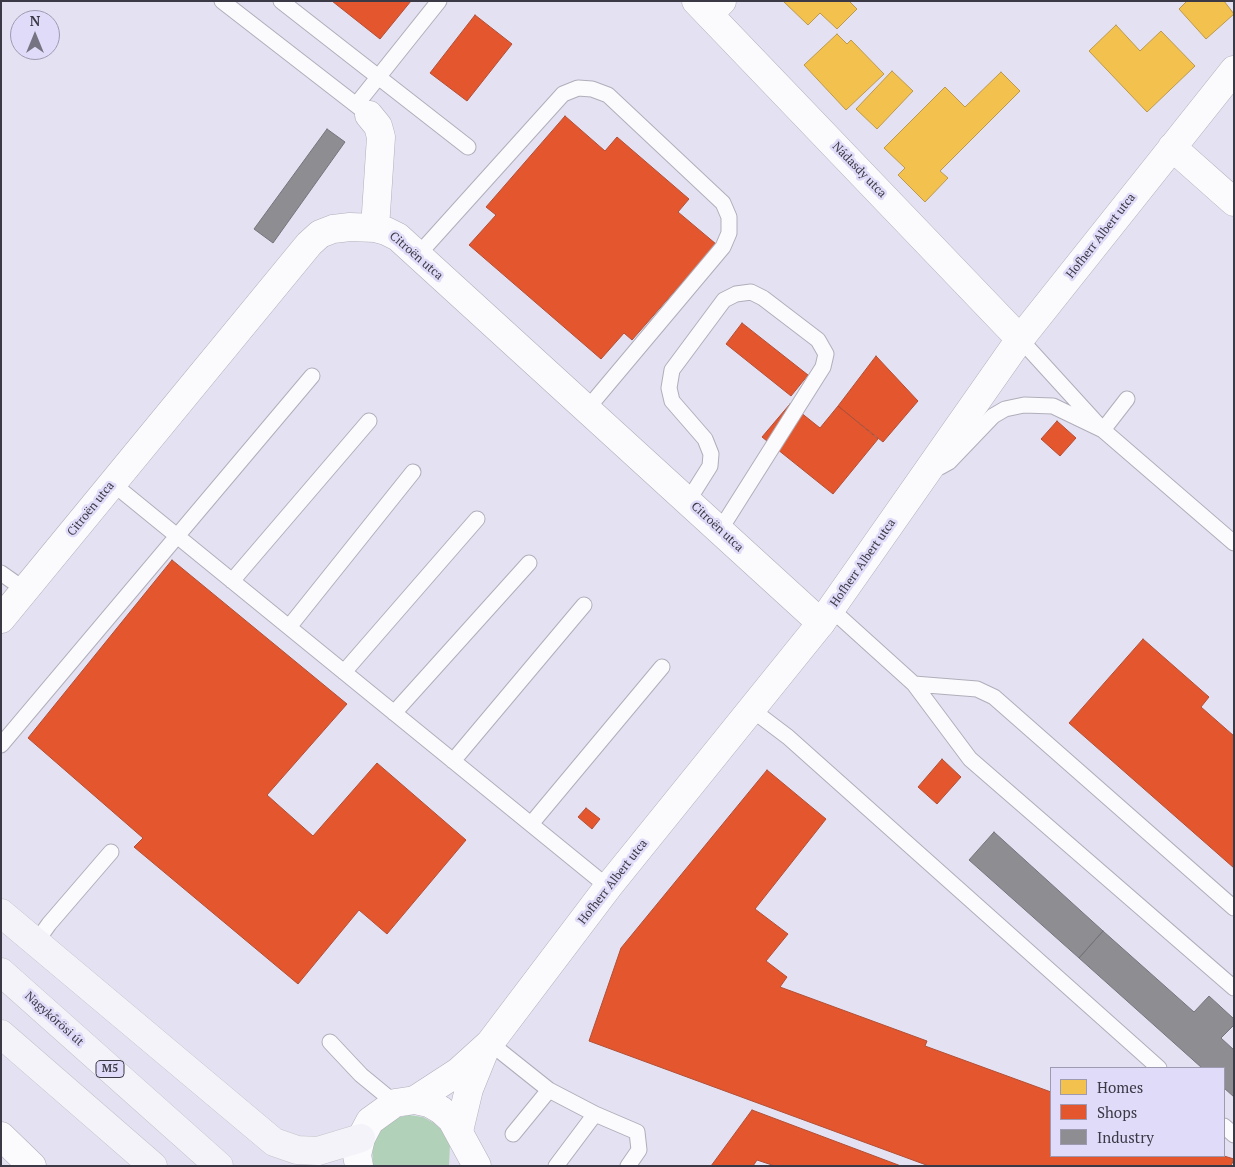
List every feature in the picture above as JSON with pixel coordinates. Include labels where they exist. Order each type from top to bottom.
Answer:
[{"type":"main road","points":[[1,913],[37,941],[274,1142],[297,1150],[318,1151],[361,1138]]},
{"type":"main road","name":"Nagykőrösi út","points":[[1,972],[219,1166]]},
{"type":"main road","points":[[1,1034],[153,1166]]},
{"type":"street","name":"Nádasdy utca","points":[[709,6],[1020,339]]},
{"type":"street","name":"Hofherr Albert utca","points":[[405,1102],[458,1072],[487,1047],[608,887],[826,616],[1020,339],[1234,70]]},
{"type":"street","points":[[363,110],[378,126],[381,137],[375,228]]},
{"type":"street","points":[[1172,147],[1234,202]]},
{"type":"street","name":"Citroën utca","points":[[1,619],[309,244],[320,234],[334,229],[350,227],[375,228],[398,237],[720,530],[826,616]]},
{"type":"street","name":"Hofherr Albert utca","points":[[466,1151],[469,1090],[487,1047]]},
{"type":"street","points":[[359,1166],[357,1155],[361,1138],[370,1121],[405,1102],[429,1103],[441,1110],[466,1151]]},
{"type":"street","points":[[1,1136],[32,1166]]},
{"type":"lane","points":[[222,1],[363,110],[378,77],[439,1]]},
{"type":"lane","points":[[281,1],[468,147]]},
{"type":"lane","points":[[418,256],[563,94],[578,88],[592,89],[608,95],[722,203],[730,217],[730,234],[723,247],[588,409]]},
{"type":"lane","points":[[688,501],[710,466],[711,454],[705,438],[672,401],[670,388],[672,370],[724,300],[736,294],[750,292],[763,298],[818,340],[826,354],[823,367],[720,530]]},
{"type":"lane","points":[[1020,339],[1103,430],[1234,543]]},
{"type":"lane","points":[[1,745],[312,376]]},
{"type":"lane","points":[[1103,430],[1127,399]]},
{"type":"lane","points":[[924,476],[949,462],[993,416],[1016,406],[1040,404],[1053,406],[1103,430]]},
{"type":"lane","points":[[232,581],[369,421]]},
{"type":"lane","points":[[289,627],[412,472]]},
{"type":"lane","points":[[112,483],[608,887]]},
{"type":"lane","points":[[344,672],[477,519]]},
{"type":"lane","points":[[394,712],[530,563]]},
{"type":"lane","points":[[1,573],[25,590]]},
{"type":"lane","points":[[453,761],[584,605]]},
{"type":"lane","points":[[826,616],[914,684],[970,759],[1234,988]]},
{"type":"lane","points":[[531,824],[662,667]]},
{"type":"lane","points":[[914,684],[976,689],[994,697],[1234,908]]},
{"type":"lane","points":[[751,709],[788,737],[1158,1067]]},
{"type":"lane","points":[[37,941],[49,924],[111,852]]},
{"type":"lane","points":[[330,1042],[361,1075],[405,1102]]},
{"type":"lane","points":[[487,1047],[549,1090],[595,1114],[637,1132],[639,1150],[628,1166]]},
{"type":"lane","points":[[513,1134],[549,1090]]},
{"type":"lane","points":[[556,1166],[595,1114]]},
{"type":"green space","points":[[409,1115],[423,1117],[434,1123],[444,1132],[450,1144],[449,1166],[373,1166],[372,1147],[376,1135],[385,1125],[396,1118]]},
{"type":"building: Homes","points":[[783,1],[849,1],[857,9],[837,29],[820,13],[808,25]]},
{"type":"building: Homes","points":[[1187,1],[1224,1],[1234,14],[1206,39],[1179,9]]},
{"type":"building: Homes","points":[[1116,25],[1140,51],[1161,31],[1195,66],[1147,112],[1089,51]]},
{"type":"building: Homes","points":[[837,34],[847,44],[851,40],[884,74],[846,110],[804,65]]},
{"type":"building: Homes","points":[[892,71],[913,91],[877,129],[856,109]]},
{"type":"building: Homes","points":[[1001,72],[1020,91],[940,171],[948,178],[925,202],[898,175],[905,168],[884,148],[945,87],[965,107]]},
{"type":"building: Shops","points":[[332,1],[411,1],[380,39]]},
{"type":"building: Shops","points":[[475,15],[512,44],[467,101],[430,73]]},
{"type":"building: Shops","points":[[565,116],[605,151],[617,137],[689,199],[678,212],[716,244],[632,340],[624,333],[601,359],[469,245],[496,215],[486,207]]},
{"type":"building: Shops","points":[[742,323],[808,375],[791,396],[726,344]]},
{"type":"building: Shops","points":[[876,356],[918,401],[883,442],[838,406]]},
{"type":"building: Shops","points":[[790,404],[820,428],[838,406],[878,439],[833,494],[762,437]]},
{"type":"building: Shops","points":[[1057,421],[1076,438],[1060,456],[1041,439]]},
{"type":"building: Shops","points":[[172,560],[347,704],[267,795],[313,836],[377,763],[466,840],[387,934],[359,910],[298,984],[134,847],[143,838],[28,738]]},
{"type":"building: Shops","points":[[1143,639],[1209,697],[1201,707],[1234,736],[1234,868],[1069,723]]},
{"type":"building: Shops","points":[[942,759],[961,777],[937,804],[918,787]]},
{"type":"building: Shops","points":[[767,770],[826,819],[755,909],[788,934],[766,961],[787,977],[780,987],[927,1041],[925,1046],[1050,1092],[1050,1157],[1225,1156],[1234,1159],[1231,1166],[929,1166],[589,1041],[621,948]]},
{"type":"building: Shops","points":[[586,808],[600,819],[592,829],[578,817]]},
{"type":"building: Shops","points":[[752,1110],[901,1166],[775,1166],[757,1160],[753,1166],[711,1166]]},
{"type":"building: Industry","points":[[327,129],[345,142],[273,243],[254,229]]},
{"type":"building: Industry","points":[[994,832],[1103,931],[1079,958],[969,860]]},
{"type":"building: Industry","points":[[1103,931],[1194,1012],[1209,996],[1234,1019],[1234,1025],[1221,1038],[1234,1050],[1234,1097],[1225,1089],[1225,1067],[1201,1067],[1079,958]]}]
